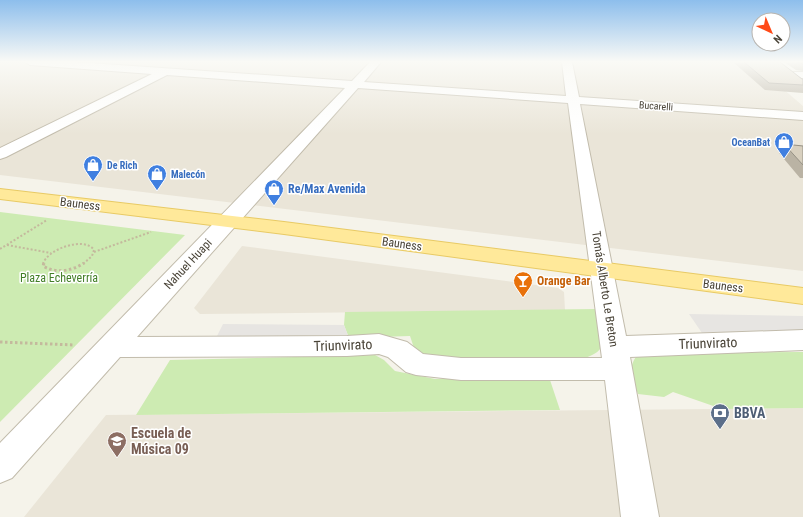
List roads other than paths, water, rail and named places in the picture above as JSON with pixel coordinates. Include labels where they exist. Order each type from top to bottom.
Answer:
[{"type":"main road","name":"Bauness","points":[[0,194],[803,296]]},
{"type":"street","points":[[0,154],[136,86]]},
{"type":"street","name":"Nahuel Huapi","points":[[0,467],[226,222],[356,86]]},
{"type":"street","name":"Bucarelli","points":[[358,86],[803,116]]},
{"type":"street","name":"Tomás Alberto Le Breton","points":[[571,86],[616,358],[640,517]]},
{"type":"street","name":"Triunvirato","points":[[111,347],[347,346],[379,344],[396,349],[416,364],[461,369],[616,358],[803,340]]},
{"type":"place","name":"OceanBat","points":[[784,159]]},
{"type":"place","name":"De Rich","points":[[93,182]]},
{"type":"place","name":"Malecón","points":[[157,191]]},
{"type":"place","name":"Re/Max Avenida","points":[[274,206]]},
{"type":"place","name":"Orange Bar","points":[[523,298]]},
{"type":"place","name":"BBVA","points":[[720,430]]},
{"type":"place","name":"Escuela de Música 09","points":[[117,458]]},
{"type":"park label","name":"Plaza Echeverría","points":[[59,278]]}]
